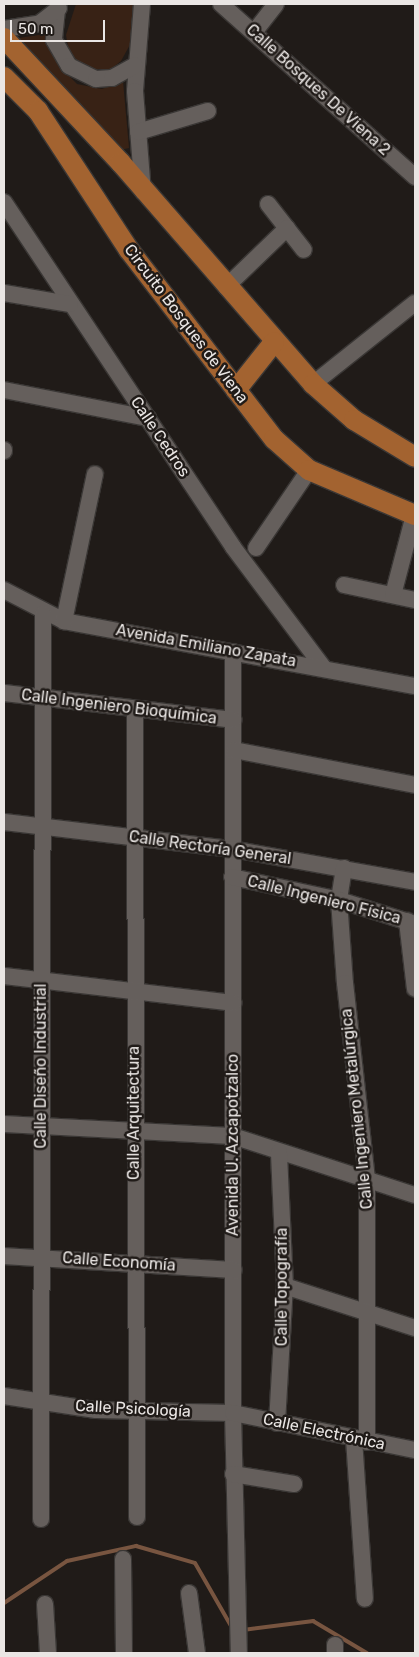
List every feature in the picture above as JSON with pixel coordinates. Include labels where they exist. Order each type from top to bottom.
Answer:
[{"type":"main road","points":[[4,38],[313,384],[354,420],[415,457]]},
{"type":"main road","name":"Circuito Bosques de Viena","points":[[4,77],[38,111],[129,250],[274,439],[309,470],[415,515]]},
{"type":"main road","points":[[236,390],[274,342]]},
{"type":"street","points":[[142,4],[135,65],[143,192]]},
{"type":"street","name":"Calle Bosques De Viena 2","points":[[221,4],[255,31],[415,177]]},
{"type":"street","points":[[255,31],[276,4]]},
{"type":"street","points":[[59,7],[54,40],[69,66],[96,78],[112,78],[135,65]]},
{"type":"street","points":[[4,29],[40,23],[59,7]]},
{"type":"street","points":[[138,132],[208,111]]},
{"type":"street","name":"Calle Cedros","points":[[4,202],[233,547],[323,667]]},
{"type":"street","points":[[268,204],[304,250]]},
{"type":"street","points":[[226,287],[287,228]]},
{"type":"street","points":[[4,294],[70,304]]},
{"type":"street","points":[[313,384],[415,303]]},
{"type":"street","points":[[4,390],[148,418]]},
{"type":"street","points":[[256,548],[309,470]]},
{"type":"street","points":[[64,621],[94,474]]},
{"type":"street","points":[[393,595],[415,515]]},
{"type":"street","points":[[344,586],[415,600]]},
{"type":"street","name":"Avenida Emiliano Zapata","points":[[4,590],[44,614],[64,621],[323,667],[415,686]]},
{"type":"street","name":"Calle Diseño Industrial","points":[[41,1519],[41,981],[42,826],[46,698],[44,614]]},
{"type":"street","name":"Avenida U. Azcapotzalco","points":[[233,652],[233,1474],[234,1607],[238,1646]]},
{"type":"street","name":"Calle Ingeniero Bioquímica","points":[[4,693],[234,720]]},
{"type":"street","name":"Calle Arquitectura","points":[[135,708],[138,838],[133,1131],[139,1410],[137,1517]]},
{"type":"street","points":[[234,750],[415,785]]},
{"type":"street","name":"Calle Rectoría General","points":[[4,822],[232,849],[415,882]]},
{"type":"street","name":"Calle Ingeniero Metalúrgica","points":[[344,868],[339,900],[367,1179],[370,1313],[360,1440],[365,1599]]},
{"type":"street","name":"Calle Ingeniero Física","points":[[232,877],[339,900],[411,922]]},
{"type":"street","points":[[411,922],[415,989]]},
{"type":"street","points":[[4,976],[233,1003]]},
{"type":"street","points":[[4,1124],[233,1136],[415,1195]]},
{"type":"street","name":"Calle Topografía","points":[[277,1422],[285,1286],[279,1152]]},
{"type":"street","name":"Calle Economía","points":[[4,1256],[234,1270]]},
{"type":"street","points":[[285,1286],[415,1328]]},
{"type":"street","name":"Calle Psicología","points":[[4,1396],[40,1402],[139,1410],[233,1413]]},
{"type":"street","name":"Calle Electrónica","points":[[233,1413],[415,1450]]},
{"type":"street","points":[[233,1474],[294,1484]]},
{"type":"street","points":[[123,1559],[124,1653]]},
{"type":"street","points":[[188,1593],[197,1653]]},
{"type":"street","points":[[45,1604],[48,1653]]},
{"type":"shaded area","points":[[76,4],[135,4],[132,41],[121,61],[111,69],[84,69],[69,52],[66,35]]},
{"type":"shaded area","points":[[52,33],[58,65],[77,84],[102,89],[123,81],[129,148],[120,150],[19,38]]},
{"type":"waterway","points":[[4,1603],[67,1561],[136,1546],[195,1563],[234,1631]]},
{"type":"waterway","points":[[243,1630],[313,1621],[367,1653]]}]
